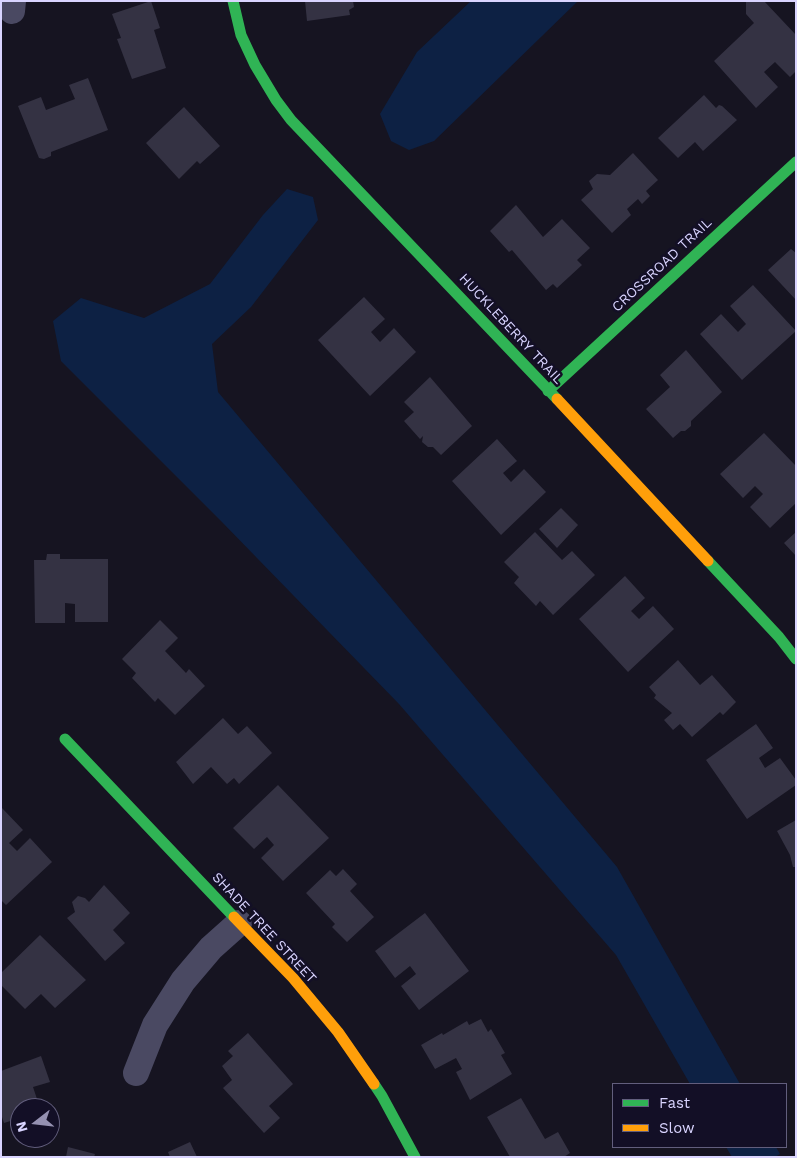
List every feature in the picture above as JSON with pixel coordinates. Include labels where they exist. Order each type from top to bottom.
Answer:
[{"type":"street","name":"HUCKLEBERRY TRAIL","points":[[233,1],[242,35],[255,65],[276,100],[291,120],[779,638],[796,660]]},
{"type":"street","name":"CROSSROAD TRAIL","points":[[548,391],[796,162]]},
{"type":"street","name":"SHADE TREE STREET","points":[[65,739],[293,978],[338,1032],[382,1096],[415,1157]]},
{"type":"street","points":[[136,1073],[155,1025],[183,981],[211,948],[239,923]]},
{"type":"water","points":[[471,1],[578,1],[434,141],[409,150],[391,141],[380,114],[417,52]]},
{"type":"water","points":[[287,189],[313,197],[318,220],[251,307],[212,344],[218,392],[617,867],[739,1083],[689,1083],[616,955],[399,704],[221,521],[61,361],[53,321],[81,298],[144,318],[210,284],[263,215]]},
{"type":"water","points":[[727,1148],[777,1148],[780,1154],[775,1157],[732,1157]]},
{"type":"building","points":[[151,1],[160,28],[154,30],[166,68],[132,79],[117,39],[121,38],[112,14]]},
{"type":"building","points":[[305,1],[353,1],[354,7],[349,10],[350,15],[307,21]]},
{"type":"building","points":[[746,1],[764,1],[796,35],[796,71],[790,77],[775,62],[764,72],[778,87],[756,108],[714,61],[754,23],[746,14]]},
{"type":"building","points":[[88,78],[108,130],[51,152],[51,156],[44,159],[39,158],[18,106],[41,97],[46,110],[75,99],[69,85]]},
{"type":"building","points":[[704,95],[716,108],[719,105],[722,106],[737,120],[703,151],[695,142],[678,158],[658,138]]},
{"type":"building","points":[[184,107],[220,146],[200,164],[197,161],[179,179],[146,143]]},
{"type":"building","points":[[633,153],[658,180],[646,191],[650,196],[642,204],[638,199],[627,209],[631,215],[612,233],[581,200],[593,189],[589,181],[597,174],[610,175]]},
{"type":"building","points":[[516,205],[543,237],[562,219],[590,248],[577,260],[582,265],[557,288],[553,284],[546,290],[512,250],[509,252],[490,231]]},
{"type":"building","points":[[791,249],[796,253],[796,300],[768,270]]},
{"type":"building","points":[[753,285],[796,331],[742,380],[700,334],[721,314],[738,332],[746,324],[730,306]]},
{"type":"building","points":[[364,297],[385,319],[371,332],[380,342],[394,328],[416,352],[370,396],[318,340]]},
{"type":"building","points":[[686,350],[722,392],[691,421],[691,426],[673,438],[646,409],[670,387],[660,375]]},
{"type":"building","points":[[430,377],[472,426],[441,455],[433,447],[428,447],[422,442],[423,436],[420,439],[404,421],[414,412],[404,402]]},
{"type":"building","points":[[764,433],[796,466],[796,503],[770,528],[750,507],[763,494],[755,486],[743,498],[720,474]]},
{"type":"building","points":[[497,439],[517,461],[503,473],[511,482],[524,469],[546,492],[501,535],[452,481]]},
{"type":"building","points":[[561,508],[578,525],[557,548],[539,529]]},
{"type":"building","points":[[535,532],[562,560],[572,551],[595,575],[553,615],[540,601],[536,606],[514,583],[519,577],[504,562]]},
{"type":"building","points":[[796,532],[796,556],[784,543]]},
{"type":"building","points":[[47,554],[60,554],[60,559],[108,559],[108,622],[75,622],[75,604],[65,603],[65,623],[35,623],[34,560],[46,560]]},
{"type":"building","points":[[625,576],[645,598],[631,611],[639,619],[653,606],[674,629],[628,672],[579,619]]},
{"type":"building","points":[[160,620],[178,638],[165,651],[186,673],[189,669],[205,686],[175,715],[158,698],[155,702],[132,678],[136,673],[122,659]]},
{"type":"building","points":[[678,660],[700,685],[712,675],[736,702],[723,715],[720,712],[692,737],[680,724],[673,730],[664,720],[672,713],[654,698],[656,695],[649,687]]},
{"type":"building","points":[[223,718],[238,734],[247,726],[272,753],[239,784],[234,778],[227,784],[211,767],[193,784],[176,762]]},
{"type":"building","points":[[756,724],[773,748],[759,758],[765,768],[780,758],[796,780],[796,785],[747,819],[706,760]]},
{"type":"building","points":[[278,785],[329,838],[283,881],[261,858],[274,845],[267,837],[254,849],[233,828]]},
{"type":"building","points":[[2,808],[23,830],[9,843],[17,851],[30,838],[52,862],[6,905],[1,900]]},
{"type":"building","points":[[796,820],[796,867],[793,867],[790,855],[777,831]]},
{"type":"building","points":[[343,869],[357,884],[350,891],[374,917],[347,942],[332,927],[335,924],[306,893],[330,870],[336,876]]},
{"type":"building","points":[[104,885],[130,913],[113,930],[125,943],[105,961],[67,918],[75,912],[72,902],[78,896],[85,898],[89,902]]},
{"type":"building","points":[[425,913],[469,971],[419,1010],[401,986],[416,974],[410,966],[395,978],[375,951]]},
{"type":"building","points":[[40,935],[86,980],[55,1008],[41,994],[25,1009],[1,985],[1,973]]},
{"type":"building","points":[[481,1019],[488,1032],[491,1029],[505,1053],[501,1055],[512,1074],[470,1100],[456,1072],[462,1069],[456,1058],[435,1069],[421,1045],[467,1021],[469,1025]]},
{"type":"building","points":[[248,1033],[293,1084],[269,1106],[280,1118],[264,1133],[223,1088],[232,1080],[222,1066],[233,1056],[228,1051]]},
{"type":"building","points":[[41,1056],[50,1082],[33,1087],[37,1098],[10,1098],[10,1121],[4,1123],[1,1114],[1,1071]]},
{"type":"building","points":[[521,1098],[545,1139],[558,1132],[570,1153],[564,1157],[510,1157],[487,1117]]},
{"type":"building","points":[[190,1142],[197,1157],[170,1157],[168,1152]]},
{"type":"building","points":[[68,1147],[95,1154],[94,1157],[66,1157]]},
{"type":"traffic: fast","points":[[233,1],[241,35],[255,65],[276,100],[291,120],[557,399]]},
{"type":"traffic: fast","points":[[548,391],[796,162]]},
{"type":"traffic: fast","points":[[708,561],[779,637],[796,659]]},
{"type":"traffic: fast","points":[[65,739],[234,917]]},
{"type":"traffic: fast","points":[[374,1084],[415,1157]]},
{"type":"traffic: slow","points":[[557,399],[708,561]]},
{"type":"traffic: slow","points":[[234,917],[293,978],[338,1032],[374,1084]]}]
